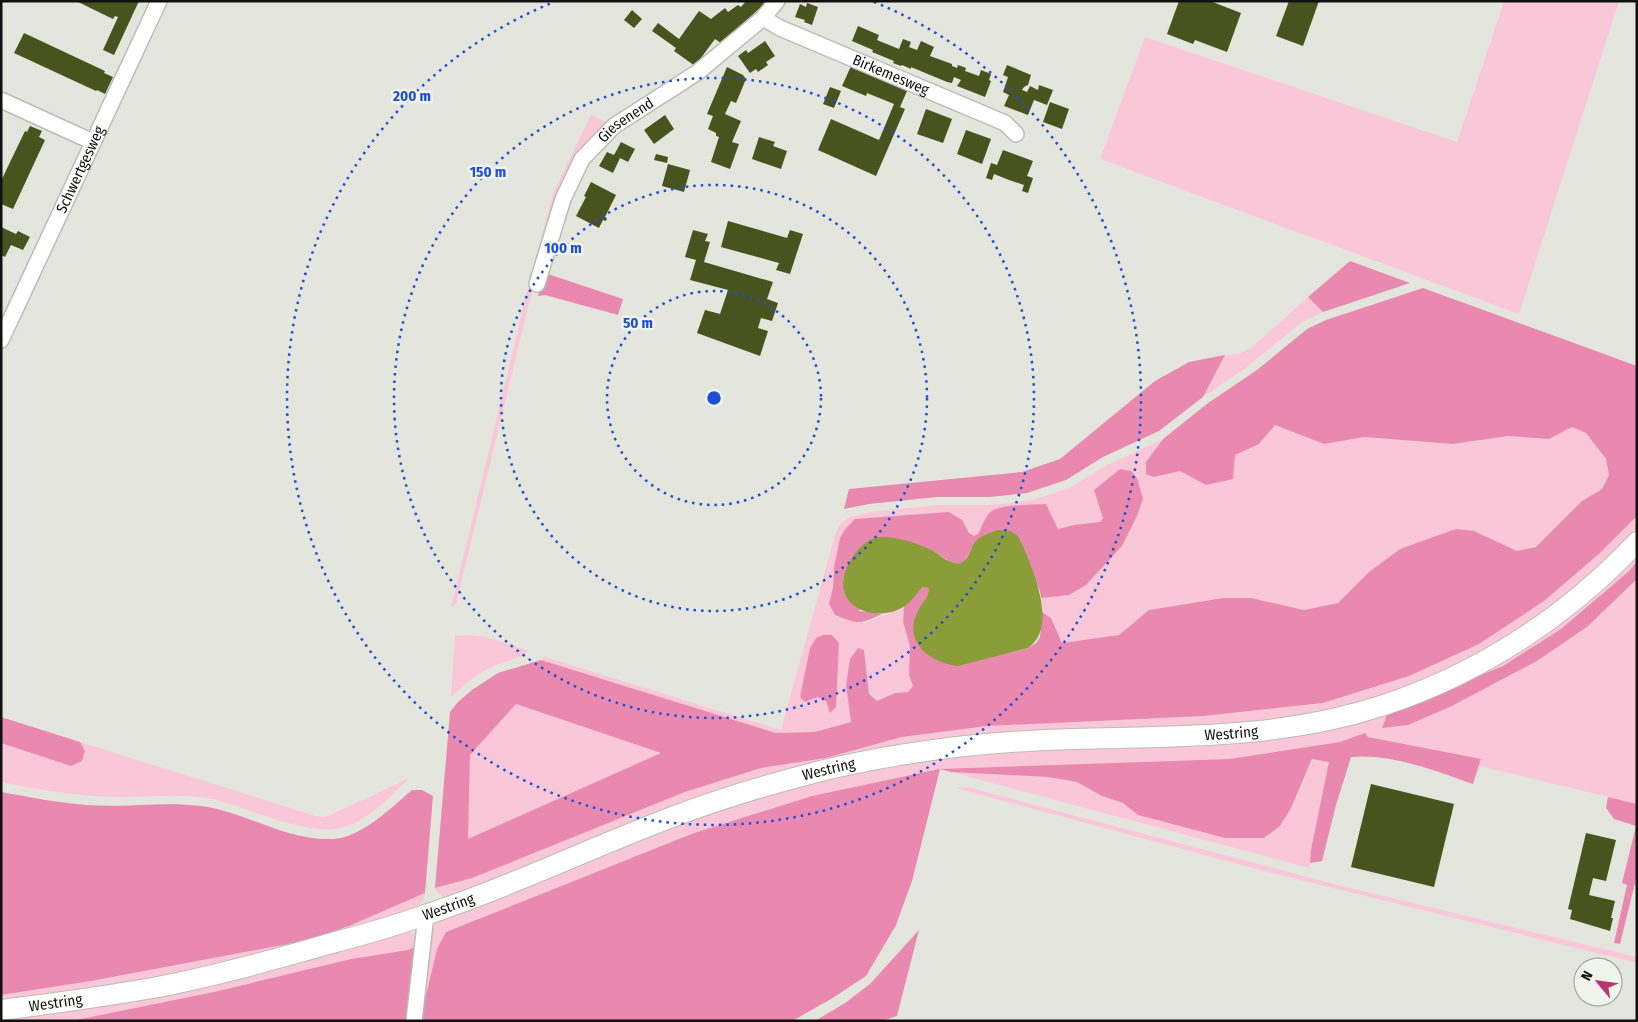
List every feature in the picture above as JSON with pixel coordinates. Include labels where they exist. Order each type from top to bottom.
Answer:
[{"type":"main road","name":"Westring","points":[[1,1010],[148,989],[226,972],[299,953],[426,915],[695,809],[772,784],[843,766],[927,751],[999,743],[1074,739],[1213,736],[1262,732],[1331,720],[1382,706],[1454,677],[1519,641],[1582,595],[1637,542]]},
{"type":"street","name":"Schwertgesweg","points":[[1,340],[159,1]]},
{"type":"street","name":"Giesenend","points":[[537,284],[563,199],[582,158],[614,126],[698,72],[763,18],[778,1]]},
{"type":"street","name":"Birkemesweg","points":[[763,18],[780,28],[1005,123],[1016,134]]},
{"type":"street","points":[[1,100],[93,142]]},
{"type":"street","points":[[414,1021],[426,915]]},
{"type":"shaded area","points":[[1504,1],[1619,1],[1519,314],[1100,159],[1145,37],[1457,142]]},
{"type":"shaded area","points":[[591,115],[609,123],[578,155],[534,283],[456,604],[451,608],[529,283],[554,191]]},
{"type":"shaded area","points":[[1350,261],[1410,283],[1323,312],[1308,297]]},
{"type":"shaded area","points":[[545,273],[623,299],[618,315],[545,295],[538,296]]},
{"type":"shaded area","points":[[1423,288],[1637,366],[1637,516],[1600,553],[1544,601],[1479,644],[1409,676],[1323,703],[1204,716],[987,726],[902,737],[826,758],[761,768],[685,792],[472,878],[435,888],[450,712],[472,690],[498,673],[541,660],[776,733],[815,732],[851,722],[846,685],[850,659],[858,648],[864,650],[869,694],[877,701],[895,693],[908,692],[913,686],[909,675],[910,646],[903,622],[904,607],[923,587],[929,587],[929,595],[918,611],[1003,654],[1028,648],[1036,643],[1040,637],[1042,612],[1051,618],[1062,643],[1119,635],[1149,610],[1223,598],[1251,598],[1304,610],[1338,603],[1369,572],[1400,549],[1456,529],[1474,531],[1517,551],[1536,547],[1582,501],[1602,489],[1609,475],[1606,459],[1586,433],[1572,427],[1549,439],[1508,436],[1453,444],[1364,437],[1324,444],[1275,425],[1259,444],[1235,455],[1233,479],[1206,485],[1180,471],[1154,477],[1146,474],[1146,462],[1163,439],[1208,403],[1257,370],[1307,329],[1326,320]],"holes":[[[516,704],[661,753],[468,839],[470,755]]]},
{"type":"shaded area","points":[[1308,297],[1323,312],[1302,322],[1247,367],[1203,397],[1225,355],[1239,354],[1252,347]]},
{"type":"shaded area","points":[[1225,355],[1203,397],[1159,431],[1103,457],[1066,480],[1027,493],[990,497],[937,497],[869,504],[844,509],[849,489],[1022,472],[1060,459],[1155,381],[1189,362]]},
{"type":"shaded area","points":[[1275,425],[1324,444],[1364,437],[1453,444],[1508,436],[1549,439],[1572,427],[1586,432],[1606,459],[1609,475],[1602,489],[1582,501],[1536,547],[1517,551],[1474,531],[1400,549],[1369,572],[1338,603],[1304,610],[1251,598],[1223,598],[1149,610],[1119,635],[1062,643],[1051,618],[1042,612],[1041,598],[1069,595],[1086,585],[1122,546],[1137,516],[1142,499],[1103,518],[1100,522],[1058,529],[1030,505],[997,509],[992,512],[978,534],[974,536],[969,534],[962,520],[834,568],[833,587],[829,604],[864,623],[904,607],[903,622],[910,646],[909,675],[913,686],[908,692],[895,693],[877,701],[869,694],[864,650],[846,684],[851,722],[815,732],[776,733],[541,660],[545,657],[781,730],[836,532],[841,523],[850,517],[870,512],[937,505],[991,505],[1029,501],[1069,488],[1107,465],[1163,439],[1146,462],[1154,477],[1234,455],[1259,444]]},
{"type":"shaded area","points":[[1120,469],[1131,471],[1137,478],[1143,499],[1137,516],[1122,546],[1086,585],[1069,595],[1041,598],[1018,536],[976,542],[964,562],[960,563],[952,563],[935,552],[873,538],[854,556],[847,567],[843,581],[860,611],[882,614],[863,622],[854,622],[835,615],[829,604],[840,538],[855,519],[949,512],[962,520],[969,533],[974,536],[978,534],[987,515],[992,511],[1010,506],[1046,504],[1058,529],[1100,522],[1103,518],[1094,490]]},
{"type":"shaded area","points":[[1637,516],[1637,529],[1588,579],[1498,646],[1414,687],[1359,705],[1277,722],[964,739],[548,859],[445,898],[435,888],[472,878],[685,792],[761,768],[826,758],[902,737],[987,726],[1204,716],[1324,703],[1409,676],[1479,644],[1544,601],[1600,553]]},
{"type":"shaded area","points":[[998,530],[1010,531],[1018,536],[1030,562],[1040,594],[1042,625],[1037,638],[1028,648],[958,666],[948,664],[929,655],[916,641],[914,622],[918,611],[928,595],[929,588],[923,587],[905,606],[893,612],[880,614],[857,608],[844,591],[843,579],[850,561],[862,545],[874,538],[888,537],[912,542],[933,551],[949,561],[960,563],[967,557],[977,540],[986,534]]},
{"type":"shaded area","points":[[1637,552],[1637,562],[1628,572],[1561,629],[1503,666],[1453,686]]},
{"type":"shaded area","points":[[1637,562],[1637,579],[1587,627],[1537,661],[1452,706],[1408,725],[1382,728],[1388,712],[1503,666],[1561,629],[1628,572]]},
{"type":"shaded area","points":[[1637,579],[1637,804],[1479,766],[1481,760],[1368,737],[1365,733],[1340,742],[1229,759],[939,769],[812,796],[694,833],[446,932],[420,1021],[431,930],[437,920],[625,844],[777,790],[911,761],[1388,712],[1382,727],[1408,725],[1452,706],[1537,661],[1587,627]]},
{"type":"shaded area","points":[[455,635],[476,635],[498,640],[528,651],[517,658],[484,671],[466,683],[451,697]]},
{"type":"shaded area","points":[[823,635],[832,635],[839,643],[836,707],[830,713],[826,701],[818,697],[805,702],[800,697],[810,648],[816,638]]},
{"type":"shaded area","points":[[516,704],[662,753],[467,840],[470,755]]},
{"type":"shaded area","points":[[1,717],[80,742],[85,751],[82,761],[71,766],[1,743]]},
{"type":"shaded area","points":[[1365,733],[1368,737],[1481,759],[1473,784],[1397,760],[1366,756],[1351,757],[1336,805],[1322,861],[1310,863],[1329,762],[1312,759],[1291,808],[1280,826],[1264,838],[1225,838],[1138,815],[1123,803],[1102,796],[1077,782],[1048,777],[951,772],[940,769],[912,881],[896,925],[866,976],[792,1021],[420,1021],[437,949],[446,932],[694,833],[812,796],[939,769],[1229,759],[1340,742]]},
{"type":"shaded area","points":[[80,742],[323,817],[410,778],[378,808],[360,821],[340,828],[325,829],[310,828],[276,820],[227,803],[201,797],[91,796],[1,782],[1,743],[71,766],[85,751]]},
{"type":"shaded area","points":[[1313,759],[1330,762],[1311,850],[1309,868],[951,772],[1048,777],[1077,782],[1102,796],[1123,803],[1138,815],[1225,838],[1264,838],[1280,826],[1291,808]]},
{"type":"shaded area","points":[[967,787],[1334,884],[1637,957],[1637,963],[1623,960],[1623,957],[1613,957],[1264,871],[956,788]]},
{"type":"shaded area","points":[[412,790],[422,790],[433,796],[425,893],[349,926],[304,941],[91,981],[1,995],[1,792],[87,805],[172,804],[201,806],[218,809],[299,836],[333,839],[344,837],[365,828],[386,813]]},
{"type":"shaded area","points":[[1608,797],[1637,804],[1637,875],[1620,944],[1614,943],[1627,885],[1622,883],[1636,826],[1614,819],[1606,808]]},
{"type":"shaded area","points":[[425,893],[420,904],[411,912],[175,977],[1,1004],[1,995],[91,981],[304,941],[349,926]]},
{"type":"shaded area","points":[[919,930],[897,1016],[882,1021],[815,1021],[845,1003],[870,984]]},
{"type":"shaded area","points":[[404,931],[413,933],[419,945],[409,950],[351,959],[214,992],[71,1021],[1,1021],[1,1019],[155,998],[231,982],[306,962]]},
{"type":"shaded area","points":[[419,945],[409,1021],[71,1021],[214,992],[351,959],[408,950]]},
{"type":"building","points":[[76,1],[139,1],[114,55],[103,50],[118,17],[115,16],[113,19]]},
{"type":"building","points":[[746,1],[768,1],[721,43],[715,39],[695,66],[674,51],[676,48],[652,31],[658,23],[679,39],[699,11],[711,19],[725,8],[728,12],[738,5],[741,7]]},
{"type":"building","points":[[1179,1],[1210,1],[1241,13],[1227,52],[1195,40],[1193,44],[1167,34]]},
{"type":"building","points":[[1289,1],[1319,1],[1303,46],[1276,36]]},
{"type":"building","points":[[807,3],[818,7],[812,25],[804,22],[805,20],[795,17],[800,4],[806,7]]},
{"type":"building","points":[[632,10],[642,19],[634,28],[624,20]]},
{"type":"building","points":[[858,26],[879,35],[877,40],[899,49],[903,39],[911,42],[909,47],[917,50],[921,41],[934,47],[930,56],[952,64],[952,66],[957,68],[958,65],[966,68],[965,71],[979,76],[981,70],[991,74],[989,80],[991,81],[985,97],[957,86],[961,80],[954,77],[952,83],[947,82],[911,67],[911,69],[901,66],[872,52],[873,50],[852,41]]},
{"type":"building","points":[[24,33],[105,71],[104,73],[113,77],[105,94],[14,53]]},
{"type":"building","points":[[765,41],[775,56],[766,62],[768,65],[758,72],[756,69],[750,73],[738,56],[746,50],[748,53]]},
{"type":"building","points":[[1007,65],[1031,75],[1028,85],[1022,90],[1027,92],[1030,86],[1038,90],[1039,85],[1053,90],[1047,105],[1034,100],[1028,115],[1004,106],[1009,95],[1003,92],[1008,77],[1003,75]]},
{"type":"building","points":[[851,66],[907,91],[900,107],[905,109],[876,176],[818,150],[831,119],[879,140],[894,104],[867,93],[866,96],[842,86]]},
{"type":"building","points":[[727,67],[743,75],[746,79],[736,103],[731,101],[725,114],[741,121],[732,142],[739,144],[730,169],[711,162],[719,137],[708,129],[713,116],[707,114]]},
{"type":"building","points":[[830,87],[841,91],[834,108],[823,104]]},
{"type":"building","points":[[1050,102],[1069,109],[1062,129],[1043,122]]},
{"type":"building","points":[[926,109],[952,119],[943,143],[917,134]]},
{"type":"building","points":[[665,115],[674,129],[654,144],[644,130]]},
{"type":"building","points":[[30,126],[42,131],[39,137],[45,140],[13,209],[1,204],[1,181],[25,131],[27,132]]},
{"type":"building","points":[[966,130],[991,139],[982,164],[957,154]]},
{"type":"building","points":[[759,137],[775,142],[773,146],[787,151],[781,169],[752,159]]},
{"type":"building","points":[[621,142],[635,149],[628,162],[620,158],[613,173],[599,166],[607,152],[614,155]]},
{"type":"building","points":[[1003,150],[1033,161],[1027,176],[1033,178],[1028,193],[1022,191],[1024,185],[994,174],[992,180],[986,178],[991,163],[997,165]]},
{"type":"building","points":[[656,154],[668,157],[667,163],[654,160]]},
{"type":"building","points":[[668,164],[690,170],[684,192],[662,186]]},
{"type":"building","points":[[591,182],[616,195],[605,217],[607,218],[606,221],[603,220],[599,228],[576,216]]},
{"type":"building","points":[[728,221],[787,238],[790,230],[803,234],[790,274],[776,270],[779,263],[721,247]]},
{"type":"building","points":[[1,227],[16,234],[18,231],[30,237],[23,250],[11,245],[5,257],[1,255]]},
{"type":"building","points":[[693,230],[708,234],[705,241],[710,242],[704,262],[773,282],[767,299],[778,303],[772,321],[761,318],[758,328],[768,331],[760,356],[697,333],[705,310],[720,314],[728,290],[690,280],[696,260],[685,257]]},
{"type":"building","points":[[1371,784],[1454,804],[1434,887],[1351,867]]},
{"type":"building","points":[[1586,833],[1616,840],[1606,881],[1593,878],[1589,895],[1615,901],[1610,931],[1570,919],[1572,910],[1568,909]]}]
